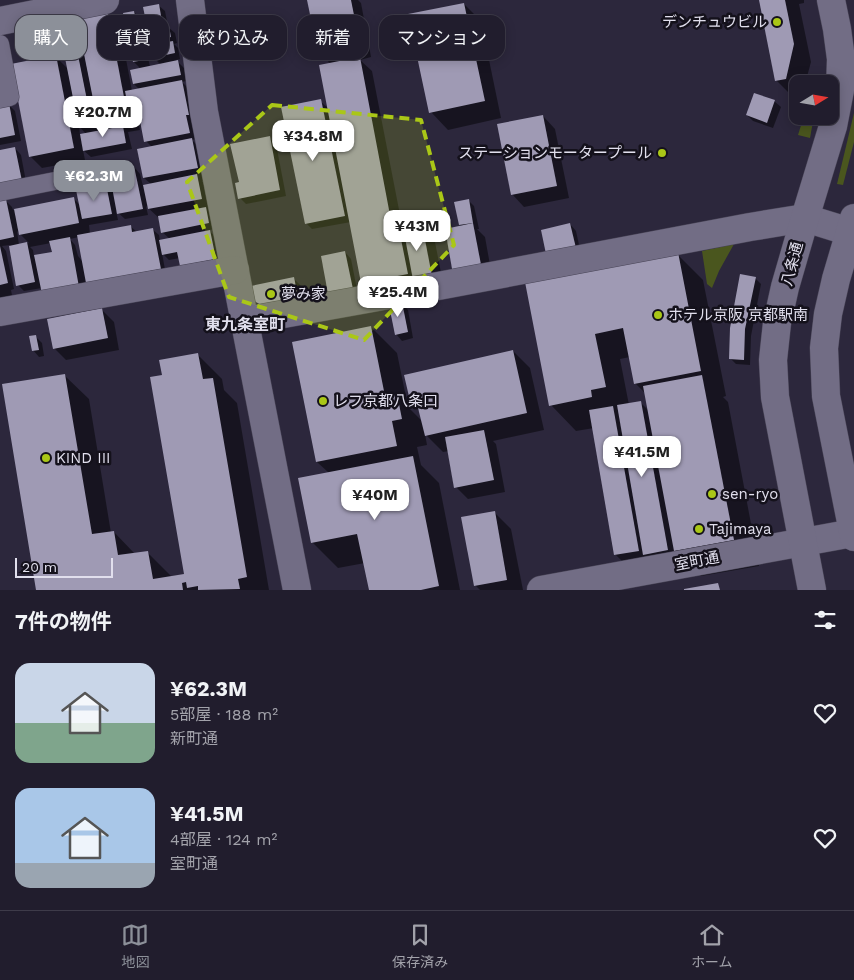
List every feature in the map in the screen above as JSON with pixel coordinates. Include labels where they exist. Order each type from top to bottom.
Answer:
[{"type":"street","points":[[190,0],[204,112],[297,590]]},
{"type":"street","name":"八条通","points":[[812,590],[775,397],[773,360],[777,323],[804,218],[833,126],[840,90],[841,59],[831,0]]},
{"type":"street","points":[[0,21],[88,2]]},
{"type":"street","points":[[245,321],[804,218],[852,225],[828,314],[824,348],[826,396],[854,534]]},
{"type":"street","points":[[0,312],[235,270]]},
{"type":"street","name":"室町通","points":[[547,589],[854,534]]},
{"type":"lane","points":[[0,44],[10,97],[0,99]]},
{"type":"lane","points":[[0,192],[85,175]]},
{"type":"highlighted area","points":[[272,105],[421,120],[454,245],[364,340],[229,297],[187,182]]},
{"type":"green space","points":[[854,113],[854,142],[843,185],[837,184]]},
{"type":"green space","points":[[801,125],[812,125],[810,138],[798,135]]},
{"type":"green space","points":[[734,244],[712,288],[707,284],[702,251]]},
{"type":"building","points":[[307,0],[351,0],[354,15],[310,15]]},
{"type":"building","name":"デンチュウビル","points":[[759,0],[785,0],[794,44],[786,79],[775,81]]},
{"type":"building","points":[[464,3],[467,15],[408,15]]},
{"type":"building","points":[[159,4],[161,15],[145,15],[143,7]]},
{"type":"building","points":[[134,11],[135,15],[123,15],[123,13]]},
{"type":"building","points":[[97,15],[97,60],[117,60],[128,118],[98,124],[85,60],[87,60],[87,17]]},
{"type":"building","points":[[173,41],[175,53],[169,54],[169,42]]},
{"type":"building","points":[[31,60],[57,60],[74,148],[29,157],[11,64]]},
{"type":"building","points":[[65,60],[79,60],[92,125],[79,128]]},
{"type":"building","points":[[178,60],[181,75],[133,84],[130,70]]},
{"type":"building","points":[[345,60],[361,60],[390,215],[396,214],[408,274],[361,283],[319,65]]},
{"type":"building","points":[[418,60],[476,60],[485,101],[429,113]]},
{"type":"building","points":[[182,80],[189,115],[186,115],[190,133],[144,142],[137,105],[128,107],[125,91]]},
{"type":"building","points":[[754,93],[775,100],[767,123],[746,115]]},
{"type":"building","points":[[321,99],[345,216],[305,224],[281,107]]},
{"type":"building","points":[[9,103],[15,135],[0,138],[0,105]]},
{"type":"building","points":[[543,115],[557,186],[511,195],[497,124]]},
{"type":"building","points":[[123,126],[126,143],[83,151],[80,134]]},
{"type":"building","points":[[270,136],[280,190],[238,199],[235,183],[239,182],[230,144]]},
{"type":"building","points":[[192,138],[198,168],[143,178],[137,149]]},
{"type":"building","points":[[15,147],[22,181],[0,186],[0,150]]},
{"type":"building","points":[[134,166],[143,209],[117,214],[109,171]]},
{"type":"building","points":[[197,174],[202,199],[148,209],[143,185]]},
{"type":"building","points":[[106,184],[112,214],[82,219],[76,190]]},
{"type":"building","points":[[74,197],[79,223],[19,235],[14,209]]},
{"type":"building","points":[[6,199],[14,237],[0,240],[0,201]]},
{"type":"building","points":[[469,199],[473,223],[459,225],[454,202]]},
{"type":"building","points":[[206,207],[209,223],[161,233],[158,216]]},
{"type":"building","points":[[421,219],[433,281],[414,285],[402,222]]},
{"type":"building","points":[[473,223],[483,275],[454,280],[445,229]]},
{"type":"building","points":[[570,223],[576,248],[546,254],[541,230]]},
{"type":"building","points":[[131,225],[132,232],[153,228],[161,269],[86,283],[77,235]]},
{"type":"building","points":[[210,230],[216,259],[180,266],[177,252],[162,255],[159,240]]},
{"type":"building","points":[[70,237],[79,287],[42,294],[34,255],[52,252],[49,241]]},
{"type":"building","points":[[27,242],[35,282],[16,286],[9,246]]},
{"type":"building","points":[[0,246],[8,283],[0,285]]},
{"type":"building","points":[[345,251],[353,289],[328,294],[321,256]]},
{"type":"building","points":[[678,252],[701,371],[634,384],[623,328],[595,334],[606,387],[591,390],[592,397],[549,406],[525,282]]},
{"type":"building","points":[[740,274],[756,277],[745,329],[744,360],[729,359],[730,328]]},
{"type":"building","points":[[294,277],[299,302],[267,308],[254,301],[251,286]]},
{"type":"building","points":[[402,302],[408,332],[395,335],[389,305]]},
{"type":"building","points":[[102,308],[108,338],[53,349],[47,319]]},
{"type":"building","points":[[371,326],[385,396],[397,394],[402,419],[392,421],[397,446],[316,462],[292,342]]},
{"type":"building","points":[[36,335],[39,350],[32,351],[29,336]]},
{"type":"building","points":[[513,350],[527,413],[425,436],[417,404],[411,405],[404,375]]},
{"type":"building","name":"KIND III","points":[[198,353],[203,379],[213,378],[247,577],[238,579],[240,589],[198,590],[198,586],[187,588],[186,582],[182,583],[183,590],[36,590],[2,384],[65,374],[92,534],[114,531],[118,555],[148,551],[153,579],[184,574],[150,377],[162,375],[159,360]]},
{"type":"building","points":[[702,375],[734,540],[674,551],[643,386]]},
{"type":"building","points":[[641,401],[668,550],[643,555],[617,405]]},
{"type":"building","points":[[613,406],[639,551],[614,555],[589,410]]},
{"type":"building","points":[[484,430],[494,480],[454,488],[445,437]]},
{"type":"building","points":[[413,456],[439,586],[421,590],[369,590],[357,534],[311,543],[298,478]]},
{"type":"building","points":[[495,511],[507,580],[474,586],[461,517]]},
{"type":"building","points":[[718,583],[720,590],[684,590],[684,589]]},
{"type":"place","name":"デンチュウビル","points":[[777,22]]},
{"type":"place","name":"ステーションモータープール","points":[[662,153]]},
{"type":"place","name":"夢み家","points":[[271,294]]},
{"type":"place","name":"ホテル京阪 京都駅南","points":[[658,315]]},
{"type":"place","name":"レフ京都八条口","points":[[323,401]]},
{"type":"place","name":"KIND III","points":[[46,458]]},
{"type":"place","name":"sen-ryo","points":[[712,494]]},
{"type":"place","name":"Tajimaya","points":[[699,529]]},
{"type":"district","name":"東九条室町","points":[[245,324]]}]
